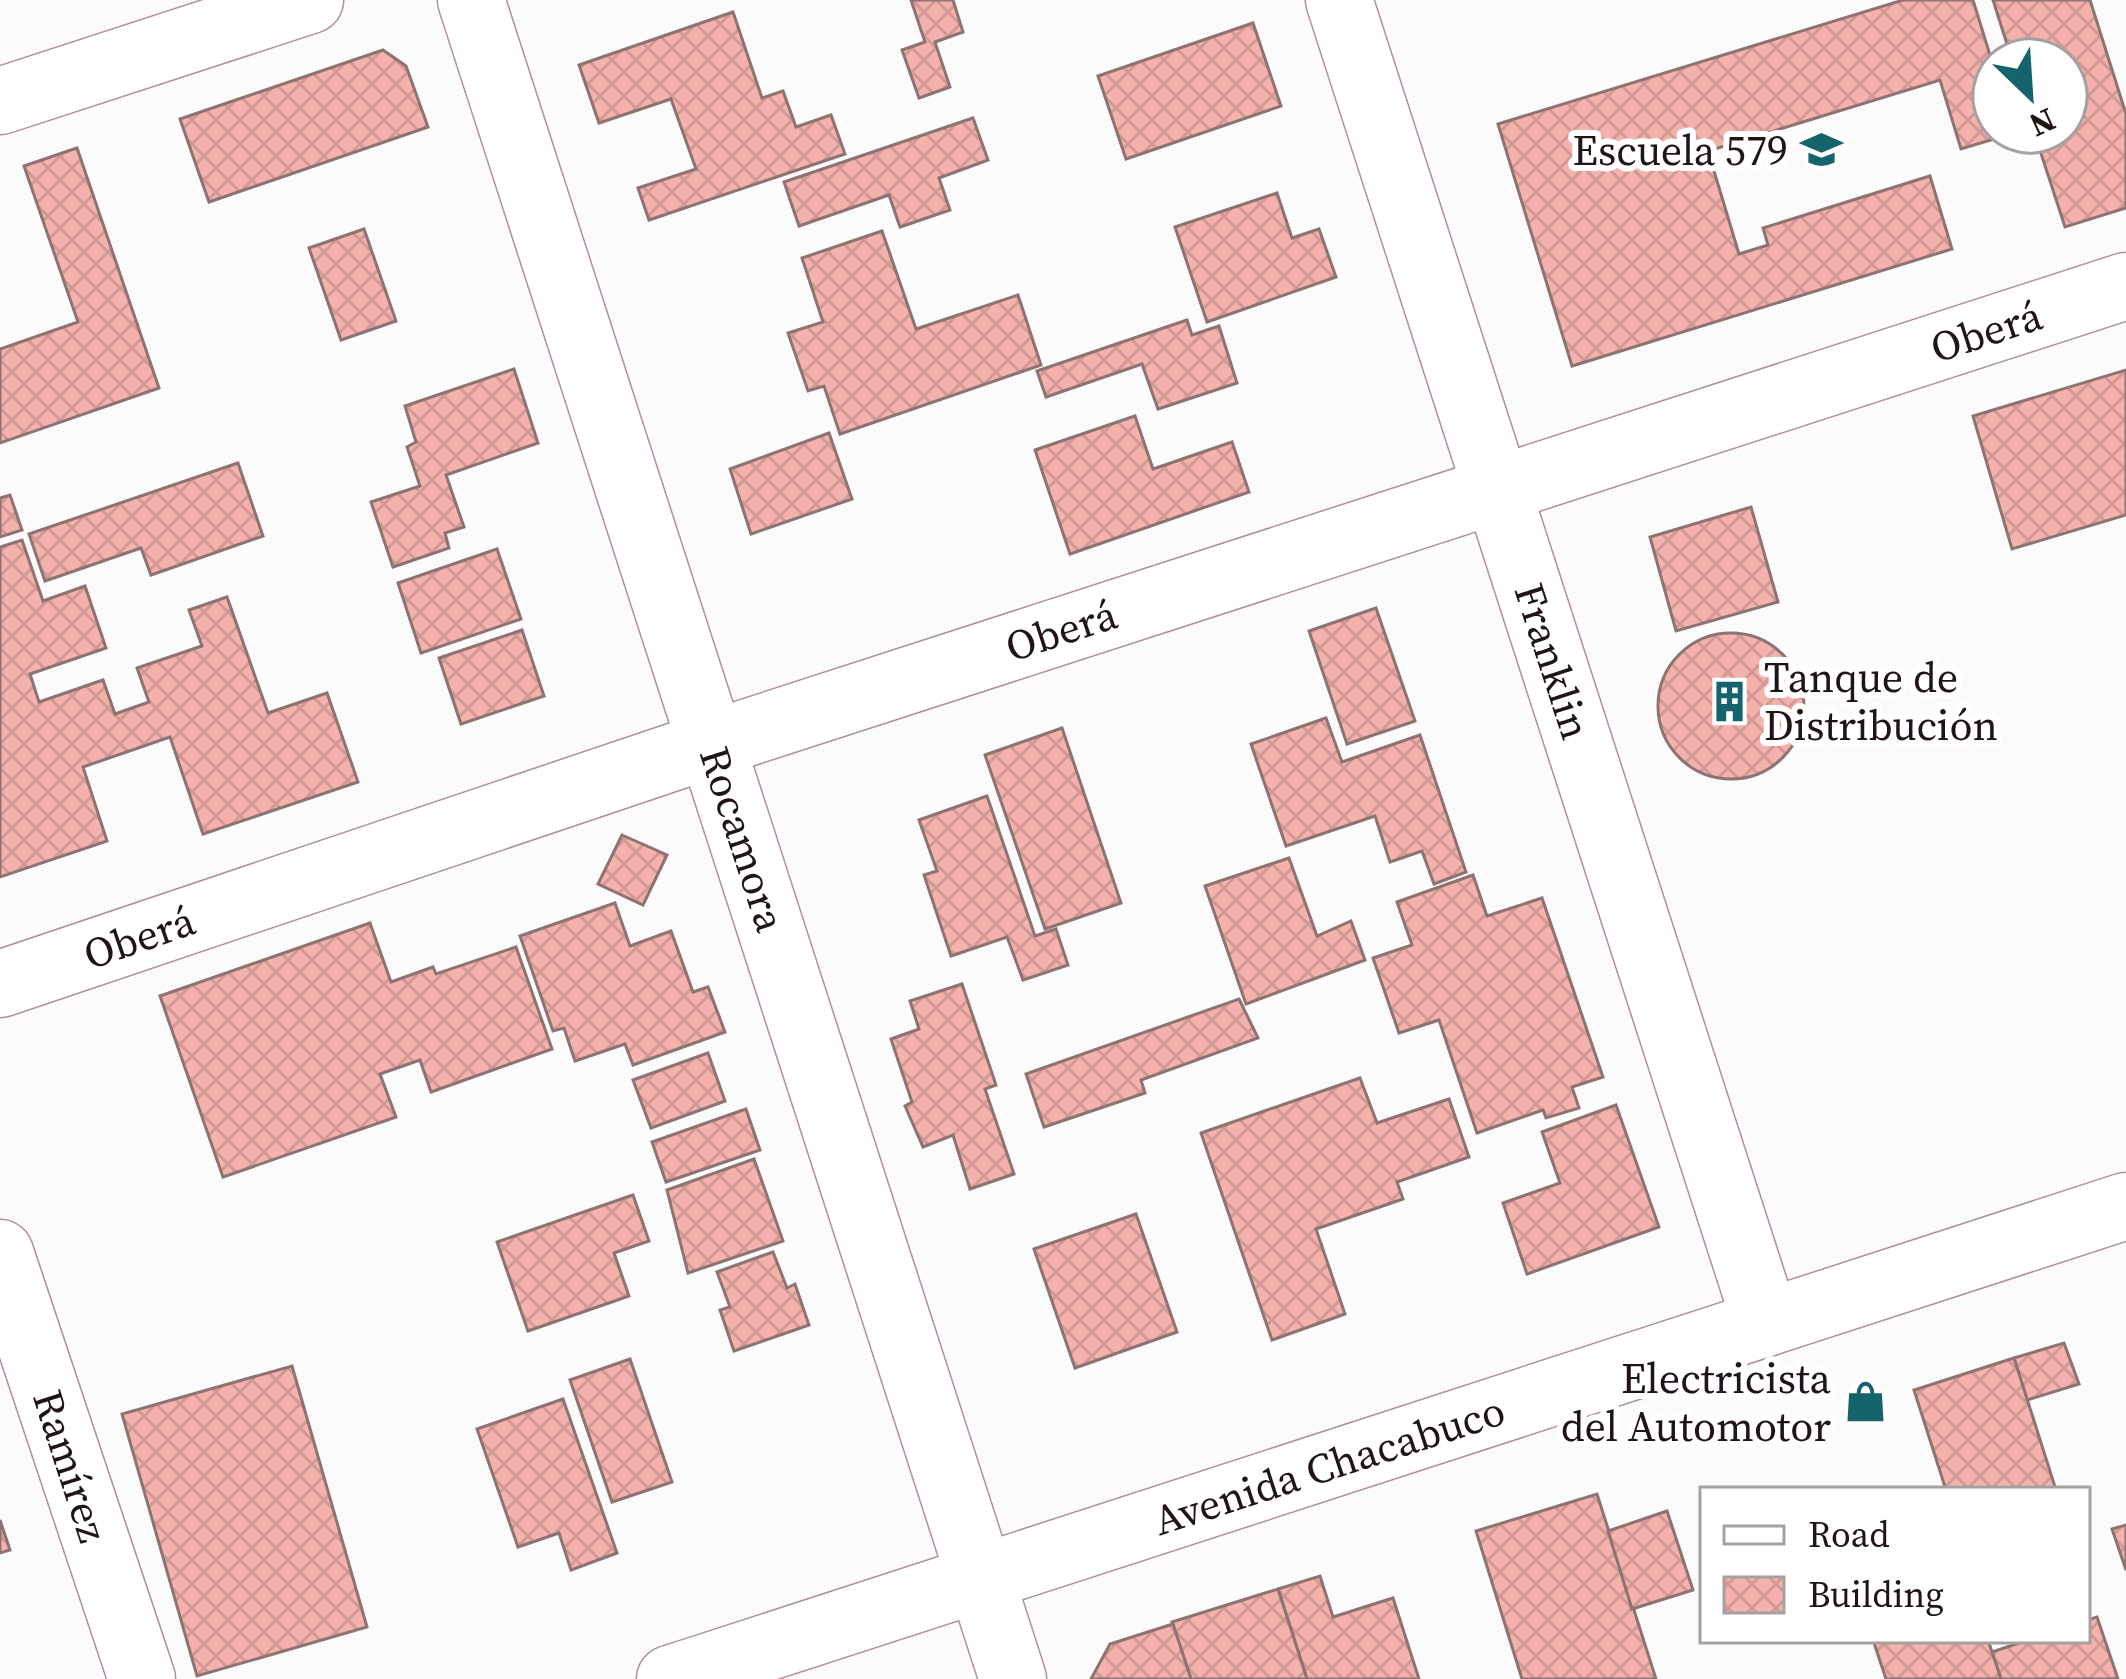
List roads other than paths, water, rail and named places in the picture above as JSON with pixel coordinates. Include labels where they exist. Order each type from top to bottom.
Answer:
[{"type":"street","points":[[0,101],[310,0]]},
{"type":"street","name":"Rocamora","points":[[471,0],[1013,1679]]},
{"type":"street","name":"Franklin","points":[[1339,0],[1766,1323]]},
{"type":"street","name":"Oberá","points":[[0,985],[712,744],[2126,286]]},
{"type":"street","name":"Avenida Chacabuco","points":[[670,1679],[2126,1207]]},
{"type":"street","name":"Ramírez","points":[[0,1253],[142,1679]]},
{"type":"place","name":"Escuela 579","points":[[1822,150]]},
{"type":"place","name":"Tanque de Distribución","points":[[1730,701]]},
{"type":"place","name":"Electricista del Automotor","points":[[1865,1402]]}]
